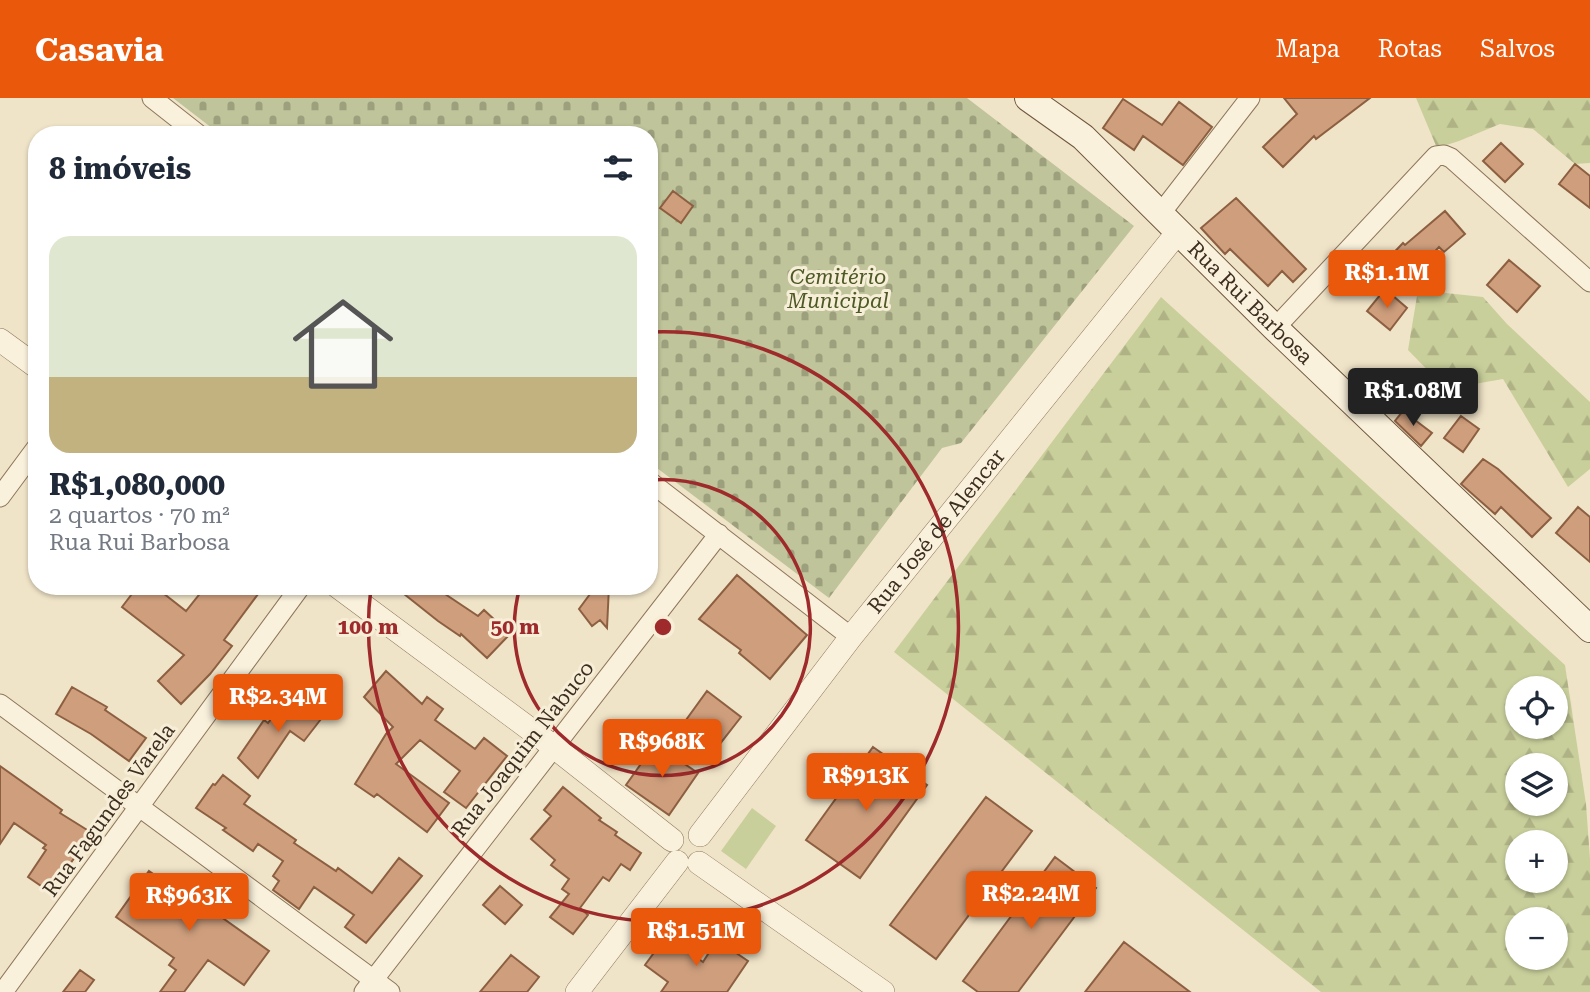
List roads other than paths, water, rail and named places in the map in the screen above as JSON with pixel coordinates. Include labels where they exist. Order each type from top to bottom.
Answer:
[{"type":"main road","name":"Rua Rui Barbosa","points":[[1028,98],[1083,137],[1275,328],[1590,629]]},
{"type":"street","points":[[152,98],[188,126]]},
{"type":"street","name":"Rua José de Alencar","points":[[683,855],[685,831],[700,835],[1170,223],[1250,98]]},
{"type":"street","points":[[1275,328],[1436,156],[1451,158],[1590,282]]},
{"type":"street","points":[[0,340],[28,360]]},
{"type":"street","points":[[0,497],[28,459]]},
{"type":"street","points":[[658,488],[851,637]]},
{"type":"street","name":"Rua Joaquim Nabuco","points":[[369,986],[719,534]]},
{"type":"street","name":"Rua Fagundes Varela","points":[[4,992],[293,595]]},
{"type":"street","points":[[349,595],[554,747],[683,855],[883,992]]},
{"type":"street","points":[[0,704],[139,807],[369,986],[390,992]]},
{"type":"street","points":[[577,992],[683,855]]},
{"type":"park label","name":"Cemitério Municipal","points":[[838,289]]}]
